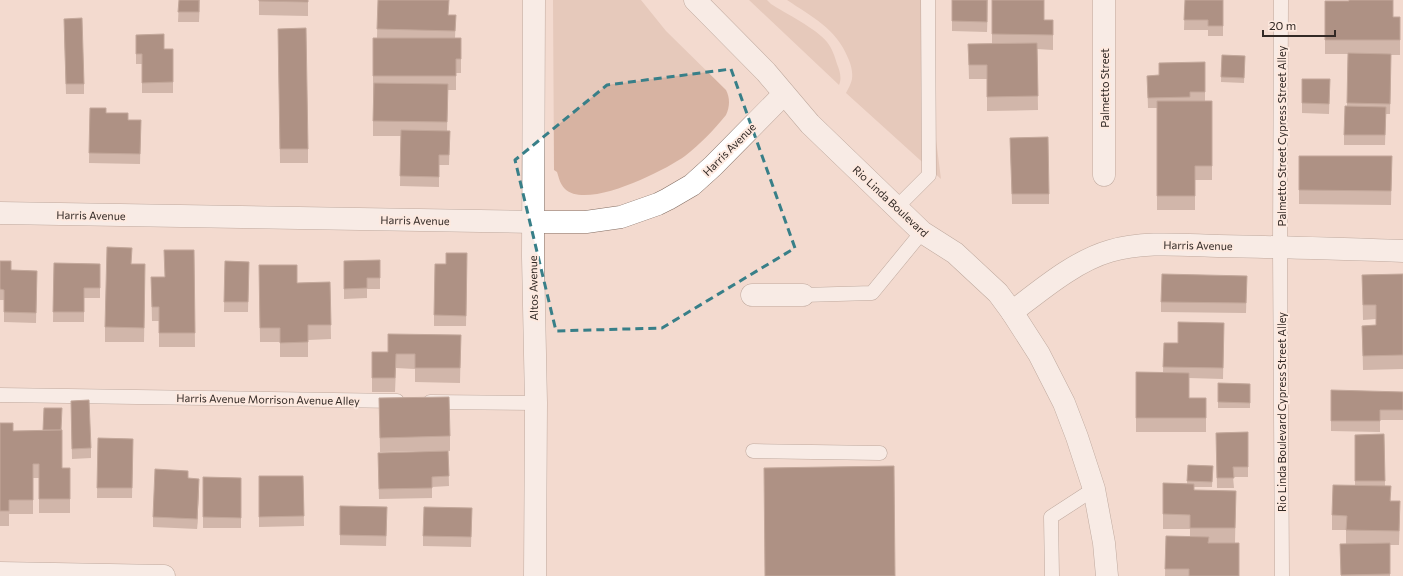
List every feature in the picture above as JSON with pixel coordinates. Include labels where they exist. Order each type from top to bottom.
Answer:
[{"type":"street","name":"Altos Avenue","points":[[534,0],[533,222],[536,403],[535,576]]},
{"type":"street","name":"Rio Linda Boulevard","points":[[695,0],[766,72],[810,124],[922,232],[955,253],[998,293],[1012,312],[1038,354],[1064,403],[1077,437],[1094,489],[1104,544],[1107,576]]},
{"type":"street","name":"Palmetto Street","points":[[1104,0],[1104,175]]},
{"type":"street","name":"Harris Avenue","points":[[0,213],[533,222],[586,222],[620,217],[658,204],[692,185],[713,166],[784,94]]},
{"type":"street","name":"Harris Avenue","points":[[1012,312],[1044,288],[1087,260],[1109,251],[1133,246],[1280,247],[1403,252]]},
{"type":"street","points":[[752,295],[803,295]]},
{"type":"street","points":[[0,573],[164,576]]},
{"type":"lane","points":[[897,207],[929,175],[928,0]]},
{"type":"lane","name":"Palmetto Street Cypress Street Alley","points":[[1280,247],[1281,0]]},
{"type":"lane","points":[[803,295],[872,293],[922,232]]},
{"type":"lane","name":"Rio Linda Boulevard Cypress Street Alley","points":[[1280,247],[1282,576]]},
{"type":"lane","name":"Harris Avenue Morrison Avenue Alley","points":[[0,395],[536,403]]},
{"type":"lane","points":[[753,451],[880,453]]},
{"type":"lane","points":[[1052,576],[1051,517],[1094,489]]},
{"type":"highlighted area","points":[[731,69],[795,248],[662,328],[556,331],[515,160],[607,85]]},
{"type":"shaded area","points":[[553,0],[641,0],[666,31],[726,90],[729,102],[726,115],[707,137],[685,156],[675,163],[644,179],[607,192],[590,195],[576,194],[565,189],[557,172],[554,170]]},
{"type":"shaded area","points":[[749,0],[767,0],[822,37],[830,47],[839,69],[839,85]]},
{"type":"shaded area","points":[[787,0],[933,0],[934,124],[941,179],[846,93],[852,81],[852,68],[843,48],[830,31],[822,24]]},
{"type":"building","points":[[179,0],[199,0],[199,12],[178,12]]},
{"type":"building","points":[[308,0],[308,2],[259,1]]},
{"type":"building","points":[[378,0],[449,0],[448,15],[456,15],[455,31],[377,29]]},
{"type":"building","points":[[952,0],[987,0],[987,22],[952,21]]},
{"type":"building","points":[[992,0],[1044,0],[1044,20],[1053,20],[1053,35],[992,34]]},
{"type":"building","points":[[1185,0],[1223,0],[1223,26],[1208,26],[1208,20],[1184,20]]},
{"type":"building","points":[[1393,0],[1393,17],[1400,17],[1400,40],[1325,40],[1325,1]]},
{"type":"building","points":[[82,18],[84,84],[66,84],[64,19]]},
{"type":"building","points":[[306,28],[308,149],[280,149],[278,29]]},
{"type":"building","points":[[164,34],[164,49],[173,49],[173,82],[142,83],[142,54],[136,54],[136,35]]},
{"type":"building","points":[[373,38],[461,38],[461,59],[456,59],[456,76],[373,76]]},
{"type":"building","points":[[1037,43],[1038,96],[987,97],[987,65],[969,65],[968,44]]},
{"type":"building","points":[[1348,53],[1391,54],[1390,104],[1347,103]]},
{"type":"building","points":[[1222,55],[1245,56],[1244,78],[1221,77]]},
{"type":"building","points":[[1205,62],[1205,92],[1190,92],[1190,97],[1148,98],[1147,76],[1159,75],[1159,63]]},
{"type":"building","points":[[1302,79],[1330,79],[1329,104],[1302,103]]},
{"type":"building","points":[[374,83],[448,84],[447,122],[373,121]]},
{"type":"building","points":[[1157,101],[1212,101],[1212,166],[1195,166],[1195,196],[1157,196]]},
{"type":"building","points":[[1345,106],[1386,107],[1385,135],[1344,135]]},
{"type":"building","points":[[90,108],[106,108],[106,113],[128,113],[128,120],[141,120],[140,154],[89,153]]},
{"type":"building","points":[[401,130],[450,131],[449,155],[439,155],[439,177],[400,176]]},
{"type":"building","points":[[1048,137],[1049,194],[1012,194],[1010,138]]},
{"type":"building","points":[[1299,156],[1392,156],[1391,191],[1299,190]]},
{"type":"building","points":[[107,247],[132,248],[131,264],[145,264],[144,328],[105,327]]},
{"type":"building","points":[[164,250],[194,250],[195,333],[159,333],[159,307],[152,307],[151,277],[165,277]]},
{"type":"building","points":[[446,253],[467,253],[466,316],[434,315],[435,264],[446,264]]},
{"type":"building","points":[[380,260],[380,278],[367,278],[367,288],[344,289],[344,261]]},
{"type":"building","points":[[0,261],[11,261],[11,270],[37,271],[36,313],[4,312],[4,290],[0,289]]},
{"type":"building","points":[[225,261],[249,262],[248,302],[224,302]]},
{"type":"building","points":[[54,263],[100,264],[100,288],[84,288],[84,312],[53,312]]},
{"type":"building","points":[[259,265],[297,265],[297,283],[330,282],[331,325],[308,325],[308,342],[280,343],[280,328],[260,328]]},
{"type":"building","points":[[1162,274],[1247,276],[1246,303],[1161,302]]},
{"type":"building","points":[[1403,274],[1403,355],[1363,356],[1362,326],[1376,325],[1376,305],[1363,305],[1362,275]]},
{"type":"building","points":[[1178,322],[1224,323],[1223,368],[1163,367],[1164,343],[1178,343]]},
{"type":"building","points":[[388,334],[461,335],[460,368],[415,368],[415,354],[396,354],[395,378],[372,378],[372,352],[388,352]]},
{"type":"building","points":[[1136,372],[1189,373],[1189,398],[1206,398],[1206,418],[1136,418]]},
{"type":"building","points":[[1218,383],[1250,384],[1250,403],[1218,402]]},
{"type":"building","points":[[1331,390],[1403,392],[1403,410],[1380,410],[1380,421],[1331,421]]},
{"type":"building","points":[[449,397],[450,436],[380,438],[379,398]]},
{"type":"building","points":[[89,400],[91,448],[72,449],[71,401]]},
{"type":"building","points":[[44,408],[62,408],[61,430],[43,430]]},
{"type":"building","points":[[0,423],[13,423],[13,431],[62,430],[62,468],[70,468],[70,499],[39,499],[39,464],[33,464],[33,500],[9,500],[9,511],[0,511]]},
{"type":"building","points":[[1248,432],[1248,467],[1233,467],[1234,478],[1217,478],[1216,433]]},
{"type":"building","points":[[1384,434],[1385,481],[1355,481],[1355,435]]},
{"type":"building","points":[[98,438],[133,439],[132,488],[97,488]]},
{"type":"building","points":[[448,451],[449,476],[432,477],[432,488],[379,489],[378,453]]},
{"type":"building","points":[[1188,465],[1213,466],[1212,482],[1187,481]]},
{"type":"building","points":[[894,466],[895,576],[765,576],[764,468]]},
{"type":"building","points":[[155,469],[188,471],[188,478],[199,479],[197,519],[153,517]]},
{"type":"building","points":[[259,476],[303,476],[304,516],[259,517]]},
{"type":"building","points":[[203,477],[241,478],[241,518],[203,517]]},
{"type":"building","points":[[1163,483],[1194,484],[1194,490],[1236,491],[1235,528],[1190,528],[1190,515],[1163,514]]},
{"type":"building","points":[[1333,485],[1391,486],[1390,501],[1400,501],[1399,531],[1346,530],[1347,516],[1332,515]]},
{"type":"building","points":[[340,506],[387,507],[386,536],[340,535]]},
{"type":"building","points":[[424,507],[472,508],[471,537],[423,536]]},
{"type":"building","points":[[1166,536],[1209,537],[1208,543],[1239,543],[1239,576],[1189,576],[1189,569],[1165,569]]},
{"type":"building","points":[[1390,543],[1390,574],[1341,575],[1340,544]]}]
